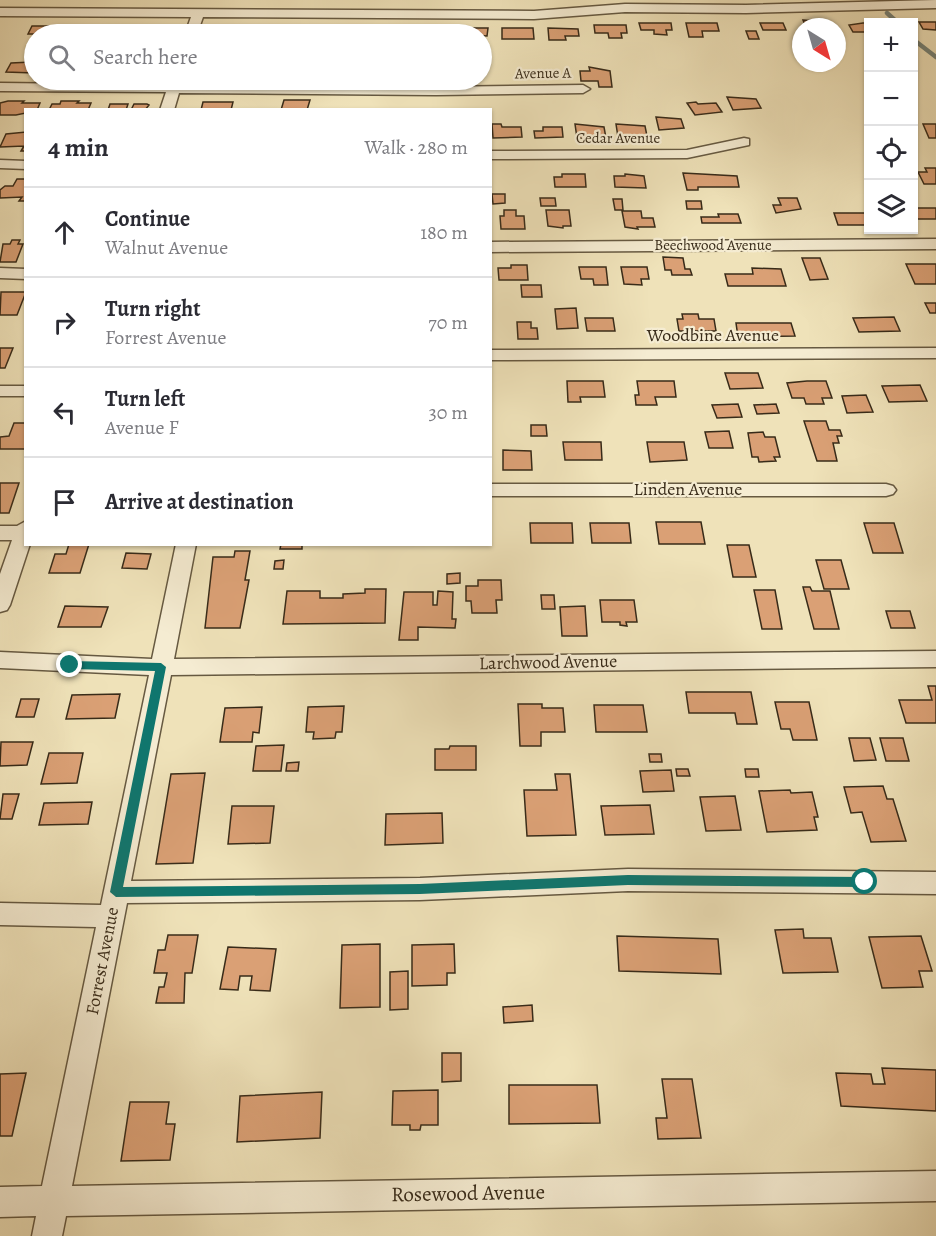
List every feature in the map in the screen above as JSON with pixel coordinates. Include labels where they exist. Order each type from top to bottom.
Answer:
[{"type":"street","points":[[274,13],[277,0]]},
{"type":"street","points":[[461,0],[465,14]]},
{"type":"street","points":[[0,12],[558,14],[627,4],[746,9],[936,4]]},
{"type":"street","points":[[195,24],[198,13]]},
{"type":"street","name":"Avenue A","points":[[0,87],[24,87]]},
{"type":"street","name":"Avenue A","points":[[492,90],[583,88]]},
{"type":"street","points":[[168,108],[174,90]]},
{"type":"street","name":"Avenue A","points":[[398,90],[484,90]]},
{"type":"street","name":"Cedar Avenue","points":[[492,155],[687,154],[744,142]]},
{"type":"street","points":[[0,165],[24,165]]},
{"type":"street","name":"Beechwood Avenue","points":[[492,247],[936,244]]},
{"type":"street","points":[[0,273],[24,274]]},
{"type":"street","name":"Woodbine Avenue","points":[[492,355],[936,353]]},
{"type":"street","points":[[0,391],[24,391]]},
{"type":"street","name":"Linden Avenue","points":[[492,490],[775,488],[886,490]]},
{"type":"street","points":[[0,533],[24,530],[0,605]]},
{"type":"street","name":"Forrest Avenue","points":[[47,1236],[186,546]]},
{"type":"street","name":"Larchwood Avenue","points":[[0,660],[161,667],[936,659]]},
{"type":"street","points":[[0,914],[113,904],[628,880],[936,883]]},
{"type":"street","name":"Rosewood Avenue","points":[[0,1202],[936,1186]]},
{"type":"building","points":[[919,22],[936,22],[936,30],[923,29]]},
{"type":"building","points":[[639,23],[671,23],[672,30],[666,30],[667,35],[654,34],[654,30],[641,30]]},
{"type":"building","points":[[686,23],[717,23],[719,31],[702,31],[703,37],[689,37]]},
{"type":"building","points":[[760,23],[783,23],[786,30],[763,30]]},
{"type":"building","points":[[864,23],[864,32],[853,32],[849,25]]},
{"type":"building","points":[[594,25],[626,25],[627,33],[621,33],[622,38],[609,38],[608,33],[595,33]]},
{"type":"building","points":[[502,28],[533,28],[534,39],[502,39]]},
{"type":"building","points":[[548,28],[578,29],[579,36],[565,36],[566,40],[549,40]]},
{"type":"building","points":[[746,31],[756,31],[759,39],[749,39]]},
{"type":"building","points":[[24,62],[24,73],[6,72],[11,63]]},
{"type":"building","points":[[589,67],[610,71],[612,87],[599,87],[598,81],[581,81],[580,71],[590,71]]},
{"type":"building","points":[[727,97],[756,99],[761,108],[733,110]]},
{"type":"building","points":[[284,100],[310,100],[308,108],[282,108]]},
{"type":"building","points":[[24,101],[22,103],[40,103],[38,108],[24,108],[24,113],[0,115],[0,103]]},
{"type":"building","points":[[61,101],[91,103],[89,108],[50,108],[52,104],[60,104]]},
{"type":"building","points":[[203,102],[233,102],[232,108],[202,108]]},
{"type":"building","points":[[696,102],[698,104],[716,103],[722,112],[695,115],[687,103]]},
{"type":"building","points":[[110,104],[128,104],[127,108],[109,108]]},
{"type":"building","points":[[134,104],[149,105],[147,108],[132,108]]},
{"type":"building","points":[[656,117],[681,119],[684,128],[659,130]]},
{"type":"building","points":[[492,124],[501,124],[502,127],[521,127],[522,137],[493,138]]},
{"type":"building","points":[[575,124],[604,127],[606,138],[577,138]]},
{"type":"building","points":[[616,124],[645,126],[647,136],[618,137]]},
{"type":"building","points":[[923,124],[936,124],[936,138],[929,138]]},
{"type":"building","points":[[543,127],[562,127],[563,137],[535,138],[534,131],[543,131]]},
{"type":"building","points":[[24,132],[24,146],[0,147],[6,134]]},
{"type":"building","points":[[925,168],[936,168],[936,184],[924,184],[918,172],[927,172]]},
{"type":"building","points":[[683,173],[737,176],[739,187],[698,187],[698,190],[687,190]]},
{"type":"building","points":[[562,174],[585,174],[586,187],[555,187],[554,177],[562,177]]},
{"type":"building","points":[[625,174],[644,176],[646,188],[615,187],[614,176],[625,176]]},
{"type":"building","points":[[17,179],[24,179],[24,201],[19,201],[22,197],[0,198],[0,190],[5,186],[13,186]]},
{"type":"building","points":[[492,194],[505,194],[505,203],[493,204]]},
{"type":"building","points":[[540,198],[555,198],[556,206],[541,206]]},
{"type":"building","points":[[778,198],[797,198],[801,209],[776,213],[773,205],[781,205]]},
{"type":"building","points":[[613,199],[622,199],[623,210],[615,210]]},
{"type":"building","points":[[686,201],[701,201],[702,209],[687,209]]},
{"type":"building","points":[[918,208],[936,208],[936,219],[918,219]]},
{"type":"building","points":[[504,210],[516,210],[516,216],[524,216],[525,229],[501,229],[500,216],[504,216]]},
{"type":"building","points":[[546,210],[569,210],[571,226],[563,226],[563,228],[548,226]]},
{"type":"building","points":[[622,211],[641,211],[642,218],[653,218],[655,227],[637,227],[638,229],[625,227]]},
{"type":"building","points":[[834,213],[864,213],[864,225],[838,225]]},
{"type":"building","points":[[718,214],[738,214],[741,223],[702,223],[701,217],[719,217]]},
{"type":"building","points":[[12,240],[20,240],[18,244],[23,244],[16,262],[0,262],[3,244],[10,244]]},
{"type":"building","points":[[663,257],[683,258],[685,269],[690,269],[692,275],[672,275],[671,270],[665,270]]},
{"type":"building","points":[[802,258],[820,258],[828,279],[810,280]]},
{"type":"building","points":[[906,264],[936,264],[936,284],[915,284]]},
{"type":"building","points":[[511,265],[527,265],[528,280],[499,280],[498,268],[511,268]]},
{"type":"building","points":[[579,267],[606,267],[608,285],[594,285],[593,279],[581,279]]},
{"type":"building","points":[[621,267],[647,267],[649,279],[641,279],[642,285],[624,284]]},
{"type":"building","points":[[752,268],[781,269],[786,286],[728,286],[725,274],[753,274]]},
{"type":"building","points":[[521,285],[541,285],[542,297],[522,297]]},
{"type":"building","points":[[1,292],[24,292],[17,315],[0,315]]},
{"type":"building","points":[[925,303],[936,303],[936,313],[930,313]]},
{"type":"building","points":[[576,308],[578,328],[557,329],[555,309]]},
{"type":"building","points":[[682,314],[698,314],[699,319],[714,319],[716,331],[679,331],[677,319],[683,319]]},
{"type":"building","points":[[894,317],[900,331],[859,332],[853,318]]},
{"type":"building","points":[[585,318],[613,318],[615,331],[587,331]]},
{"type":"building","points":[[517,322],[531,322],[531,328],[537,328],[538,339],[518,339]]},
{"type":"building","points":[[736,323],[791,323],[795,336],[738,337]]},
{"type":"building","points":[[0,348],[13,348],[5,368],[0,368]]},
{"type":"building","points":[[725,373],[758,373],[763,388],[730,389]]},
{"type":"building","points":[[567,381],[603,381],[605,397],[580,397],[581,402],[568,402]]},
{"type":"building","points":[[637,381],[674,381],[676,397],[655,397],[657,405],[636,405],[635,395],[639,395]]},
{"type":"building","points":[[826,381],[832,398],[822,398],[824,404],[806,404],[804,398],[792,398],[787,383]]},
{"type":"building","points":[[920,385],[927,401],[889,402],[882,386]]},
{"type":"building","points":[[866,395],[873,412],[847,413],[842,396]]},
{"type":"building","points":[[738,404],[742,417],[717,418],[712,405]]},
{"type":"building","points":[[776,404],[779,413],[757,414],[754,405]]},
{"type":"building","points":[[804,421],[826,421],[829,430],[840,430],[842,436],[837,436],[839,443],[833,443],[837,461],[817,461]]},
{"type":"building","points":[[14,423],[24,423],[24,449],[0,449],[0,437],[9,436]]},
{"type":"building","points":[[531,425],[546,425],[547,436],[531,436]]},
{"type":"building","points":[[729,431],[733,448],[709,448],[705,432]]},
{"type":"building","points":[[763,432],[765,437],[775,437],[780,457],[774,457],[776,461],[759,462],[758,457],[752,457],[748,433]]},
{"type":"building","points":[[563,442],[601,442],[602,460],[565,460]]},
{"type":"building","points":[[647,442],[684,442],[687,460],[650,462]]},
{"type":"building","points":[[503,450],[531,451],[532,470],[503,470]]},
{"type":"building","points":[[0,483],[19,483],[9,513],[0,513]]},
{"type":"building","points":[[656,522],[701,522],[705,544],[659,544]]},
{"type":"building","points":[[530,523],[572,523],[573,543],[531,543]]},
{"type":"building","points":[[590,523],[629,523],[631,543],[592,543]]},
{"type":"building","points":[[864,523],[894,523],[903,553],[873,553]]},
{"type":"building","points":[[727,545],[749,545],[756,577],[733,577]]},
{"type":"building","points":[[68,546],[88,546],[80,573],[49,573],[55,554],[66,554]]},
{"type":"building","points":[[281,546],[302,546],[302,549],[280,549]]},
{"type":"building","points":[[235,551],[250,551],[245,580],[249,580],[240,628],[205,628],[213,557],[234,557]]},
{"type":"building","points":[[126,553],[151,554],[147,569],[122,568]]},
{"type":"building","points":[[284,560],[283,569],[274,569],[275,561]]},
{"type":"building","points":[[816,560],[841,560],[849,589],[824,589]]},
{"type":"building","points":[[460,573],[460,583],[447,584],[447,574]]},
{"type":"building","points":[[478,580],[501,580],[502,600],[496,600],[497,613],[472,613],[471,601],[466,601],[466,586],[478,586]]},
{"type":"building","points":[[803,587],[810,587],[812,591],[830,591],[839,629],[814,629]]},
{"type":"building","points":[[365,589],[386,589],[385,623],[283,624],[287,591],[320,591],[320,598],[343,598],[343,594],[365,593]]},
{"type":"building","points":[[754,590],[775,590],[782,629],[762,629]]},
{"type":"building","points":[[438,591],[453,592],[452,619],[456,619],[455,628],[418,627],[418,640],[399,640],[404,592],[433,592],[433,605],[437,605]]},
{"type":"building","points":[[541,595],[554,595],[555,609],[542,609]]},
{"type":"building","points":[[600,600],[634,600],[637,622],[626,622],[627,626],[620,625],[620,622],[602,622]]},
{"type":"building","points":[[65,606],[108,607],[101,627],[58,627]]},
{"type":"building","points":[[585,606],[587,636],[562,636],[560,607]]},
{"type":"building","points":[[886,611],[910,611],[915,628],[891,628]]},
{"type":"building","points":[[928,686],[936,686],[936,723],[906,723],[899,700],[932,700]]},
{"type":"building","points":[[686,692],[751,692],[757,724],[737,724],[735,713],[689,713]]},
{"type":"building","points":[[120,694],[115,718],[66,719],[72,695]]},
{"type":"building","points":[[21,699],[39,699],[34,717],[16,717]]},
{"type":"building","points":[[775,702],[809,702],[817,740],[793,740],[790,729],[781,729]]},
{"type":"building","points":[[518,704],[542,704],[542,708],[563,708],[565,732],[541,732],[541,746],[520,746]]},
{"type":"building","points":[[594,705],[643,705],[647,732],[596,732]]},
{"type":"building","points":[[344,706],[342,732],[336,732],[335,738],[313,739],[314,732],[306,732],[308,707]]},
{"type":"building","points":[[262,707],[259,733],[253,732],[252,742],[220,742],[225,708]]},
{"type":"building","points":[[849,738],[870,738],[876,760],[854,761]]},
{"type":"building","points":[[880,738],[903,738],[909,761],[886,761]]},
{"type":"building","points":[[1,742],[33,742],[27,765],[0,766]]},
{"type":"building","points":[[284,745],[281,771],[253,771],[256,746]]},
{"type":"building","points":[[450,746],[476,746],[476,770],[435,770],[435,749],[449,749]]},
{"type":"building","points":[[49,753],[83,753],[77,783],[41,784]]},
{"type":"building","points":[[649,754],[661,754],[662,762],[650,762]]},
{"type":"building","points":[[299,762],[298,771],[286,771],[287,763]]},
{"type":"building","points":[[676,769],[688,769],[690,776],[677,776]]},
{"type":"building","points":[[745,769],[758,769],[759,777],[746,777]]},
{"type":"building","points":[[671,770],[674,791],[643,792],[640,771]]},
{"type":"building","points":[[205,773],[193,863],[156,864],[171,774]]},
{"type":"building","points":[[555,774],[570,774],[576,835],[527,836],[524,790],[557,790]]},
{"type":"building","points":[[883,786],[887,799],[893,799],[906,841],[871,842],[862,812],[851,813],[844,787]]},
{"type":"building","points":[[790,790],[791,793],[812,792],[818,817],[814,817],[817,830],[767,832],[759,791]]},
{"type":"building","points":[[3,794],[19,794],[12,819],[0,819]]},
{"type":"building","points":[[735,796],[741,830],[706,831],[700,797]]},
{"type":"building","points":[[92,802],[88,824],[39,825],[44,803]]},
{"type":"building","points":[[650,805],[654,834],[605,835],[601,806]]},
{"type":"building","points":[[232,806],[274,806],[270,843],[228,844]]},
{"type":"building","points":[[442,813],[443,843],[385,845],[386,814]]},
{"type":"building","points":[[803,929],[804,938],[831,938],[838,972],[783,973],[775,930]]},
{"type":"building","points":[[168,935],[198,935],[192,973],[185,973],[184,1003],[156,1003],[159,987],[164,987],[167,973],[154,973],[158,950],[165,950]]},
{"type":"building","points":[[617,936],[718,939],[721,974],[619,971]]},
{"type":"building","points":[[921,936],[932,971],[919,971],[923,987],[882,988],[869,937]]},
{"type":"building","points":[[380,944],[380,1007],[340,1008],[342,945]]},
{"type":"building","points":[[454,944],[455,973],[447,973],[447,985],[412,986],[412,945]]},
{"type":"building","points":[[228,947],[276,949],[270,991],[250,990],[252,976],[240,976],[238,990],[220,989]]},
{"type":"building","points":[[408,971],[408,1009],[390,1010],[390,972]]},
{"type":"building","points":[[532,1005],[533,1021],[504,1023],[503,1007]]},
{"type":"building","points":[[442,1053],[461,1053],[461,1081],[442,1082]]},
{"type":"building","points":[[882,1068],[936,1070],[936,1111],[841,1106],[836,1073],[871,1074],[873,1084],[885,1084]]},
{"type":"building","points":[[26,1073],[12,1136],[0,1136],[0,1074]]},
{"type":"building","points":[[662,1079],[692,1079],[701,1138],[658,1139],[656,1118],[667,1118]]},
{"type":"building","points":[[509,1085],[597,1085],[600,1123],[509,1124]]},
{"type":"building","points":[[438,1090],[438,1125],[421,1125],[420,1130],[410,1130],[410,1125],[392,1125],[393,1091]]},
{"type":"building","points":[[322,1092],[320,1138],[237,1142],[240,1096]]},
{"type":"building","points":[[130,1102],[169,1102],[166,1124],[175,1124],[170,1160],[121,1161]]},
{"type":"waterway","points":[[887,13],[893,18]]},
{"type":"waterway","points":[[918,43],[936,57]]},
{"type":"route","points":[[70,665],[161,667],[116,892],[420,889],[628,880],[865,882]]}]
